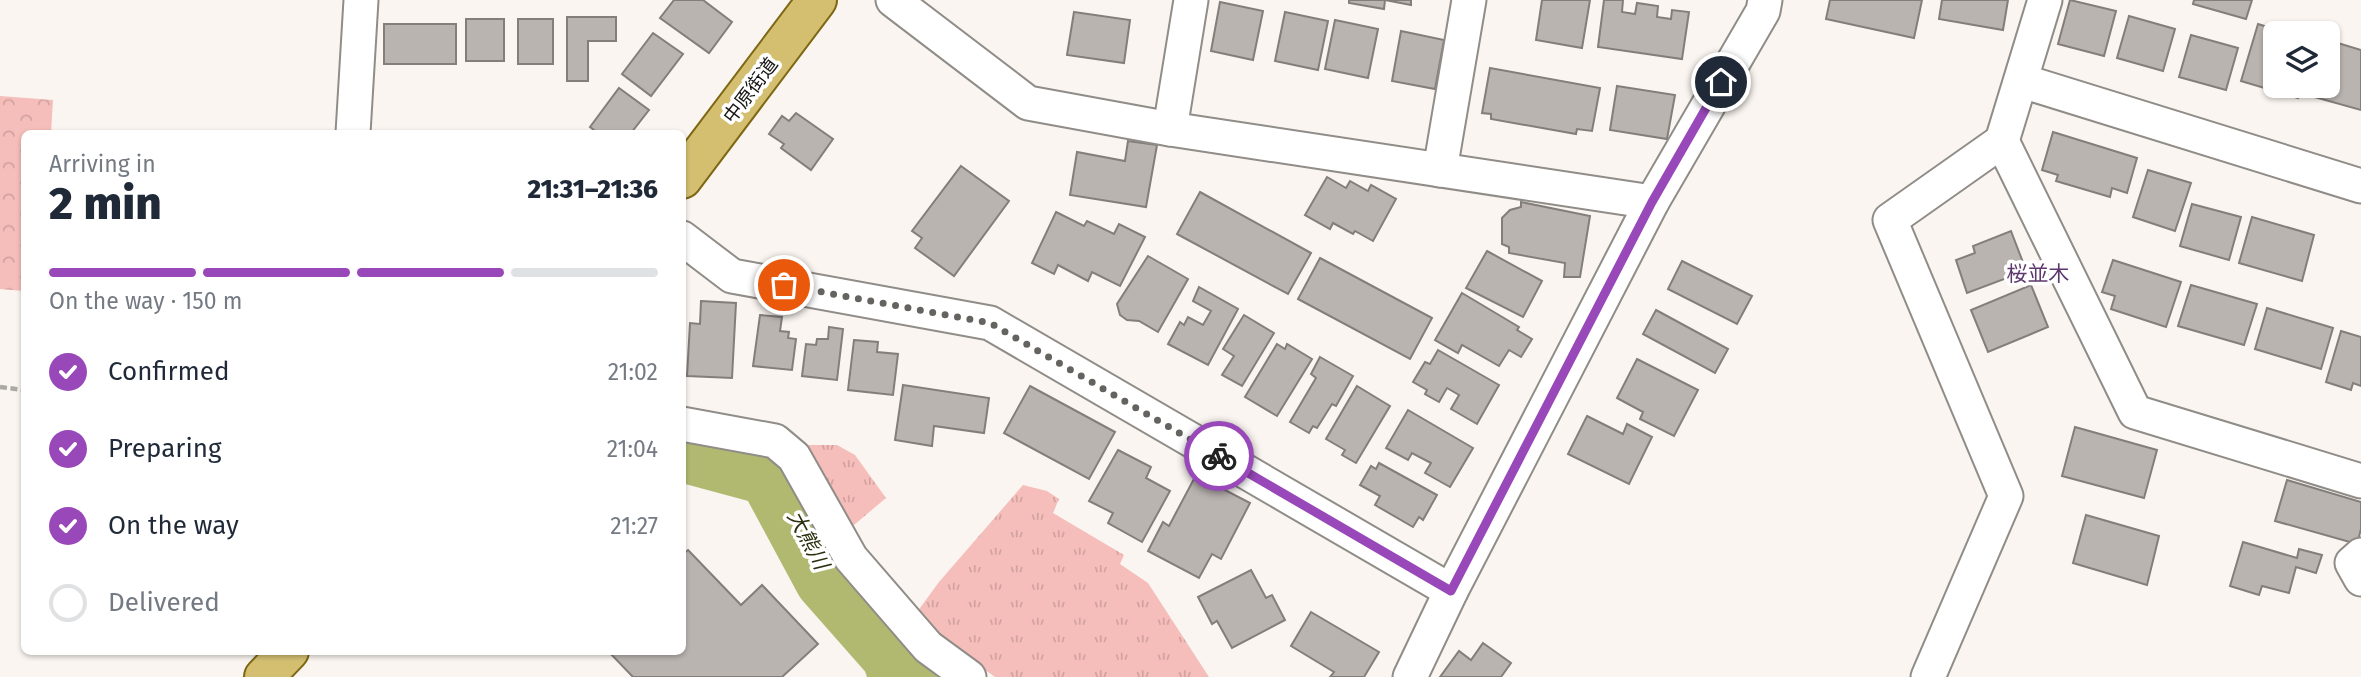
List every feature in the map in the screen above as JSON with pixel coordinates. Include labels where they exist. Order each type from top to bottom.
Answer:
[{"type":"main road","name":"中原街道","points":[[686,174],[817,0]]},
{"type":"main road","points":[[264,677],[285,655]]},
{"type":"street","points":[[353,130],[360,0]]},
{"type":"street","points":[[893,0],[1028,103],[1170,129],[1652,202]]},
{"type":"street","points":[[1170,129],[1191,0]]},
{"type":"street","points":[[1440,170],[1469,0]]},
{"type":"street","points":[[1410,677],[1451,591],[1652,202],[1763,10],[1765,0]]},
{"type":"street","points":[[1928,677],[2006,496],[1890,220],[2002,141],[2045,0]]},
{"type":"street","points":[[2022,81],[2361,186]]},
{"type":"street","points":[[2002,141],[2135,412],[2361,481]]},
{"type":"street","points":[[686,241],[732,276],[990,323],[1451,591]]},
{"type":"street","points":[[686,425],[775,441],[794,457],[851,558],[933,662],[969,677]]},
{"type":"street","points":[[2361,555],[2352,563],[2361,579]]},
{"type":"path","points":[[0,387],[21,390]]},
{"type":"green space","points":[[0,96],[53,100],[51,130],[21,130],[21,291],[0,289]]},
{"type":"green space","points":[[806,445],[837,445],[855,455],[886,498],[848,530]]},
{"type":"green space","points":[[1023,485],[1047,491],[1059,499],[1053,513],[1124,555],[1120,564],[1148,583],[1209,677],[995,677],[938,636],[917,612],[939,582]]},
{"type":"building","points":[[674,0],[703,0],[732,22],[709,53],[660,18]]},
{"type":"building","points":[[1349,0],[1385,0],[1384,9],[1349,3]]},
{"type":"building","points":[[1385,0],[1411,0],[1411,5]]},
{"type":"building","points":[[1542,0],[1590,0],[1582,48],[1536,40]]},
{"type":"building","points":[[1604,0],[1623,0],[1622,12],[1635,14],[1637,3],[1658,6],[1657,17],[1671,19],[1672,10],[1689,12],[1682,59],[1598,47]]},
{"type":"building","points":[[1830,0],[1922,0],[1914,38],[1826,19]]},
{"type":"building","points":[[1942,0],[2008,0],[2003,30],[1939,19]]},
{"type":"building","points":[[2070,0],[2116,11],[2104,56],[2058,44]]},
{"type":"building","points":[[2194,0],[2252,0],[2246,19],[2193,4]]},
{"type":"building","points":[[1220,2],[1263,11],[1253,60],[1211,51]]},
{"type":"building","points":[[1074,12],[1130,20],[1124,63],[1067,55]]},
{"type":"building","points":[[1285,12],[1328,21],[1318,70],[1275,61]]},
{"type":"building","points":[[2129,16],[2175,29],[2163,71],[2117,58]]},
{"type":"building","points":[[567,17],[616,17],[616,41],[588,41],[588,81],[567,81]]},
{"type":"building","points":[[466,19],[504,19],[504,61],[466,61]]},
{"type":"building","points":[[518,19],[553,19],[553,64],[518,64]]},
{"type":"building","points":[[1335,20],[1378,29],[1368,78],[1325,69]]},
{"type":"building","points":[[384,24],[456,24],[456,64],[384,64]]},
{"type":"building","points":[[2258,24],[2263,26],[2263,88],[2241,81]]},
{"type":"building","points":[[1401,31],[1444,40],[1435,89],[1392,81]]},
{"type":"building","points":[[653,33],[683,54],[651,96],[622,74]]},
{"type":"building","points":[[2191,35],[2238,48],[2226,90],[2179,77]]},
{"type":"building","points":[[2340,44],[2361,50],[2361,110],[2318,98],[2340,98]]},
{"type":"building","points":[[1490,68],[1600,88],[1592,131],[1577,129],[1576,134],[1491,119],[1491,114],[1482,113]]},
{"type":"building","points":[[1617,86],[1675,95],[1667,139],[1610,130]]},
{"type":"building","points":[[619,88],[649,110],[633,130],[594,130],[590,127]]},
{"type":"building","points":[[796,113],[833,139],[811,170],[781,148],[784,144],[769,134],[782,116],[789,121]]},
{"type":"building","points":[[2053,132],[2137,158],[2127,193],[2112,188],[2110,197],[2056,181],[2058,175],[2042,170]]},
{"type":"building","points":[[1128,141],[1157,145],[1146,207],[1070,195],[1077,152],[1125,161]]},
{"type":"building","points":[[961,166],[1009,201],[954,276],[915,248],[922,238],[912,231]]},
{"type":"building","points":[[2148,170],[2191,183],[2175,231],[2133,217]]},
{"type":"building","points":[[1327,177],[1346,188],[1350,181],[1368,191],[1371,185],[1396,199],[1373,241],[1333,223],[1330,229],[1305,215]]},
{"type":"building","points":[[1200,192],[1311,253],[1288,294],[1177,234]]},
{"type":"building","points":[[1521,202],[1590,216],[1580,277],[1564,277],[1565,263],[1509,253],[1509,247],[1502,244],[1502,218],[1510,210],[1521,207]]},
{"type":"building","points":[[2192,204],[2241,217],[2229,260],[2180,246]]},
{"type":"building","points":[[1056,212],[1084,226],[1087,221],[1114,234],[1119,224],[1145,237],[1120,286],[1092,272],[1088,281],[1058,265],[1054,274],[1032,263]]},
{"type":"building","points":[[2252,217],[2314,235],[2302,281],[2239,263]]},
{"type":"building","points":[[2011,231],[2024,265],[2013,269],[2015,275],[1967,293],[1956,260],[1975,253],[1973,246]]},
{"type":"building","points":[[1487,251],[1542,281],[1523,317],[1466,288]]},
{"type":"building","points":[[1148,256],[1188,279],[1158,332],[1139,321],[1127,320],[1120,315],[1117,304]]},
{"type":"building","points":[[1320,258],[1432,318],[1410,359],[1298,299]]},
{"type":"building","points":[[2113,260],[2181,282],[2166,327],[2111,309],[2115,296],[2102,292]]},
{"type":"building","points":[[1682,261],[1752,296],[1737,324],[1668,289]]},
{"type":"building","points":[[2031,285],[2048,327],[1988,352],[1971,310]]},
{"type":"building","points":[[2191,285],[2257,304],[2244,345],[2178,326]]},
{"type":"building","points":[[1199,287],[1238,309],[1208,365],[1168,344],[1180,322],[1184,325],[1188,317],[1203,325],[1211,311],[1193,301]]},
{"type":"building","points":[[1462,293],[1519,327],[1517,330],[1532,339],[1521,357],[1509,350],[1499,366],[1462,345],[1458,353],[1435,340]]},
{"type":"building","points":[[701,301],[736,303],[732,378],[687,376],[690,323],[700,324]]},
{"type":"building","points":[[2267,308],[2333,328],[2321,369],[2255,349]]},
{"type":"building","points":[[1656,310],[1728,349],[1715,373],[1643,334]]},
{"type":"building","points":[[760,315],[782,317],[780,331],[789,332],[788,338],[796,339],[792,370],[753,366]]},
{"type":"building","points":[[1244,315],[1274,333],[1242,386],[1222,375],[1234,356],[1223,349]]},
{"type":"building","points":[[829,327],[843,329],[837,380],[802,376],[806,344],[816,345],[817,339],[828,339]]},
{"type":"building","points":[[2341,331],[2361,337],[2361,386],[2353,383],[2351,390],[2326,382]]},
{"type":"building","points":[[854,340],[878,342],[877,352],[898,354],[893,395],[848,390]]},
{"type":"building","points":[[1277,344],[1285,349],[1287,344],[1312,359],[1277,416],[1245,397]]},
{"type":"building","points":[[1438,350],[1499,385],[1477,424],[1451,409],[1459,395],[1447,388],[1439,402],[1425,394],[1427,390],[1413,382],[1425,362],[1430,364]]},
{"type":"building","points":[[1320,357],[1353,376],[1336,406],[1332,404],[1317,428],[1313,426],[1309,433],[1290,422],[1316,378],[1311,374]]},
{"type":"building","points":[[1637,359],[1698,390],[1674,436],[1640,419],[1643,412],[1617,398]]},
{"type":"building","points":[[903,385],[989,398],[984,433],[934,426],[932,446],[895,440]]},
{"type":"building","points":[[1030,386],[1115,432],[1089,479],[1004,433]]},
{"type":"building","points":[[1357,386],[1390,406],[1356,463],[1342,455],[1345,450],[1326,439]]},
{"type":"building","points":[[1408,410],[1473,448],[1450,487],[1425,473],[1431,463],[1412,453],[1408,460],[1386,448]]},
{"type":"building","points":[[1587,416],[1623,434],[1627,424],[1652,437],[1629,484],[1568,454]]},
{"type":"building","points":[[2075,427],[2157,450],[2144,498],[2062,476]]},
{"type":"building","points":[[1118,450],[1151,467],[1146,478],[1170,491],[1142,542],[1108,523],[1113,513],[1089,501]]},
{"type":"building","points":[[1379,463],[1437,495],[1423,520],[1419,517],[1413,527],[1375,505],[1380,496],[1360,485],[1371,466],[1376,469]]},
{"type":"building","points":[[1196,475],[1250,503],[1221,559],[1212,554],[1199,578],[1148,551],[1163,522],[1169,526]]},
{"type":"building","points":[[2287,480],[2361,502],[2361,529],[2357,544],[2275,521]]},
{"type":"building","points":[[2086,515],[2159,536],[2147,585],[2073,563]]},
{"type":"building","points":[[2243,542],[2297,558],[2299,549],[2322,555],[2316,573],[2296,567],[2289,593],[2262,586],[2259,595],[2230,586]]},
{"type":"building","points":[[688,550],[741,605],[762,585],[818,644],[782,677],[633,677],[612,655],[686,655]]},
{"type":"building","points":[[1251,570],[1266,598],[1272,595],[1285,620],[1232,648],[1217,621],[1212,624],[1198,597]]},
{"type":"building","points":[[1311,612],[1379,652],[1364,677],[1330,677],[1334,672],[1291,646]]},
{"type":"building","points":[[1483,643],[1511,663],[1501,677],[1440,677],[1459,651],[1471,660]]},
{"type":"waterway","name":"大熊川","points":[[686,449],[771,472],[828,578],[895,654],[903,677]]},
{"type":"way so far","points":[[784,285],[990,323],[1219,456]]},
{"type":"district","name":"桜並木","points":[[2038,274]]},
{"type":"route","points":[[1219,456],[1451,591],[1652,202],[1721,82]]}]
